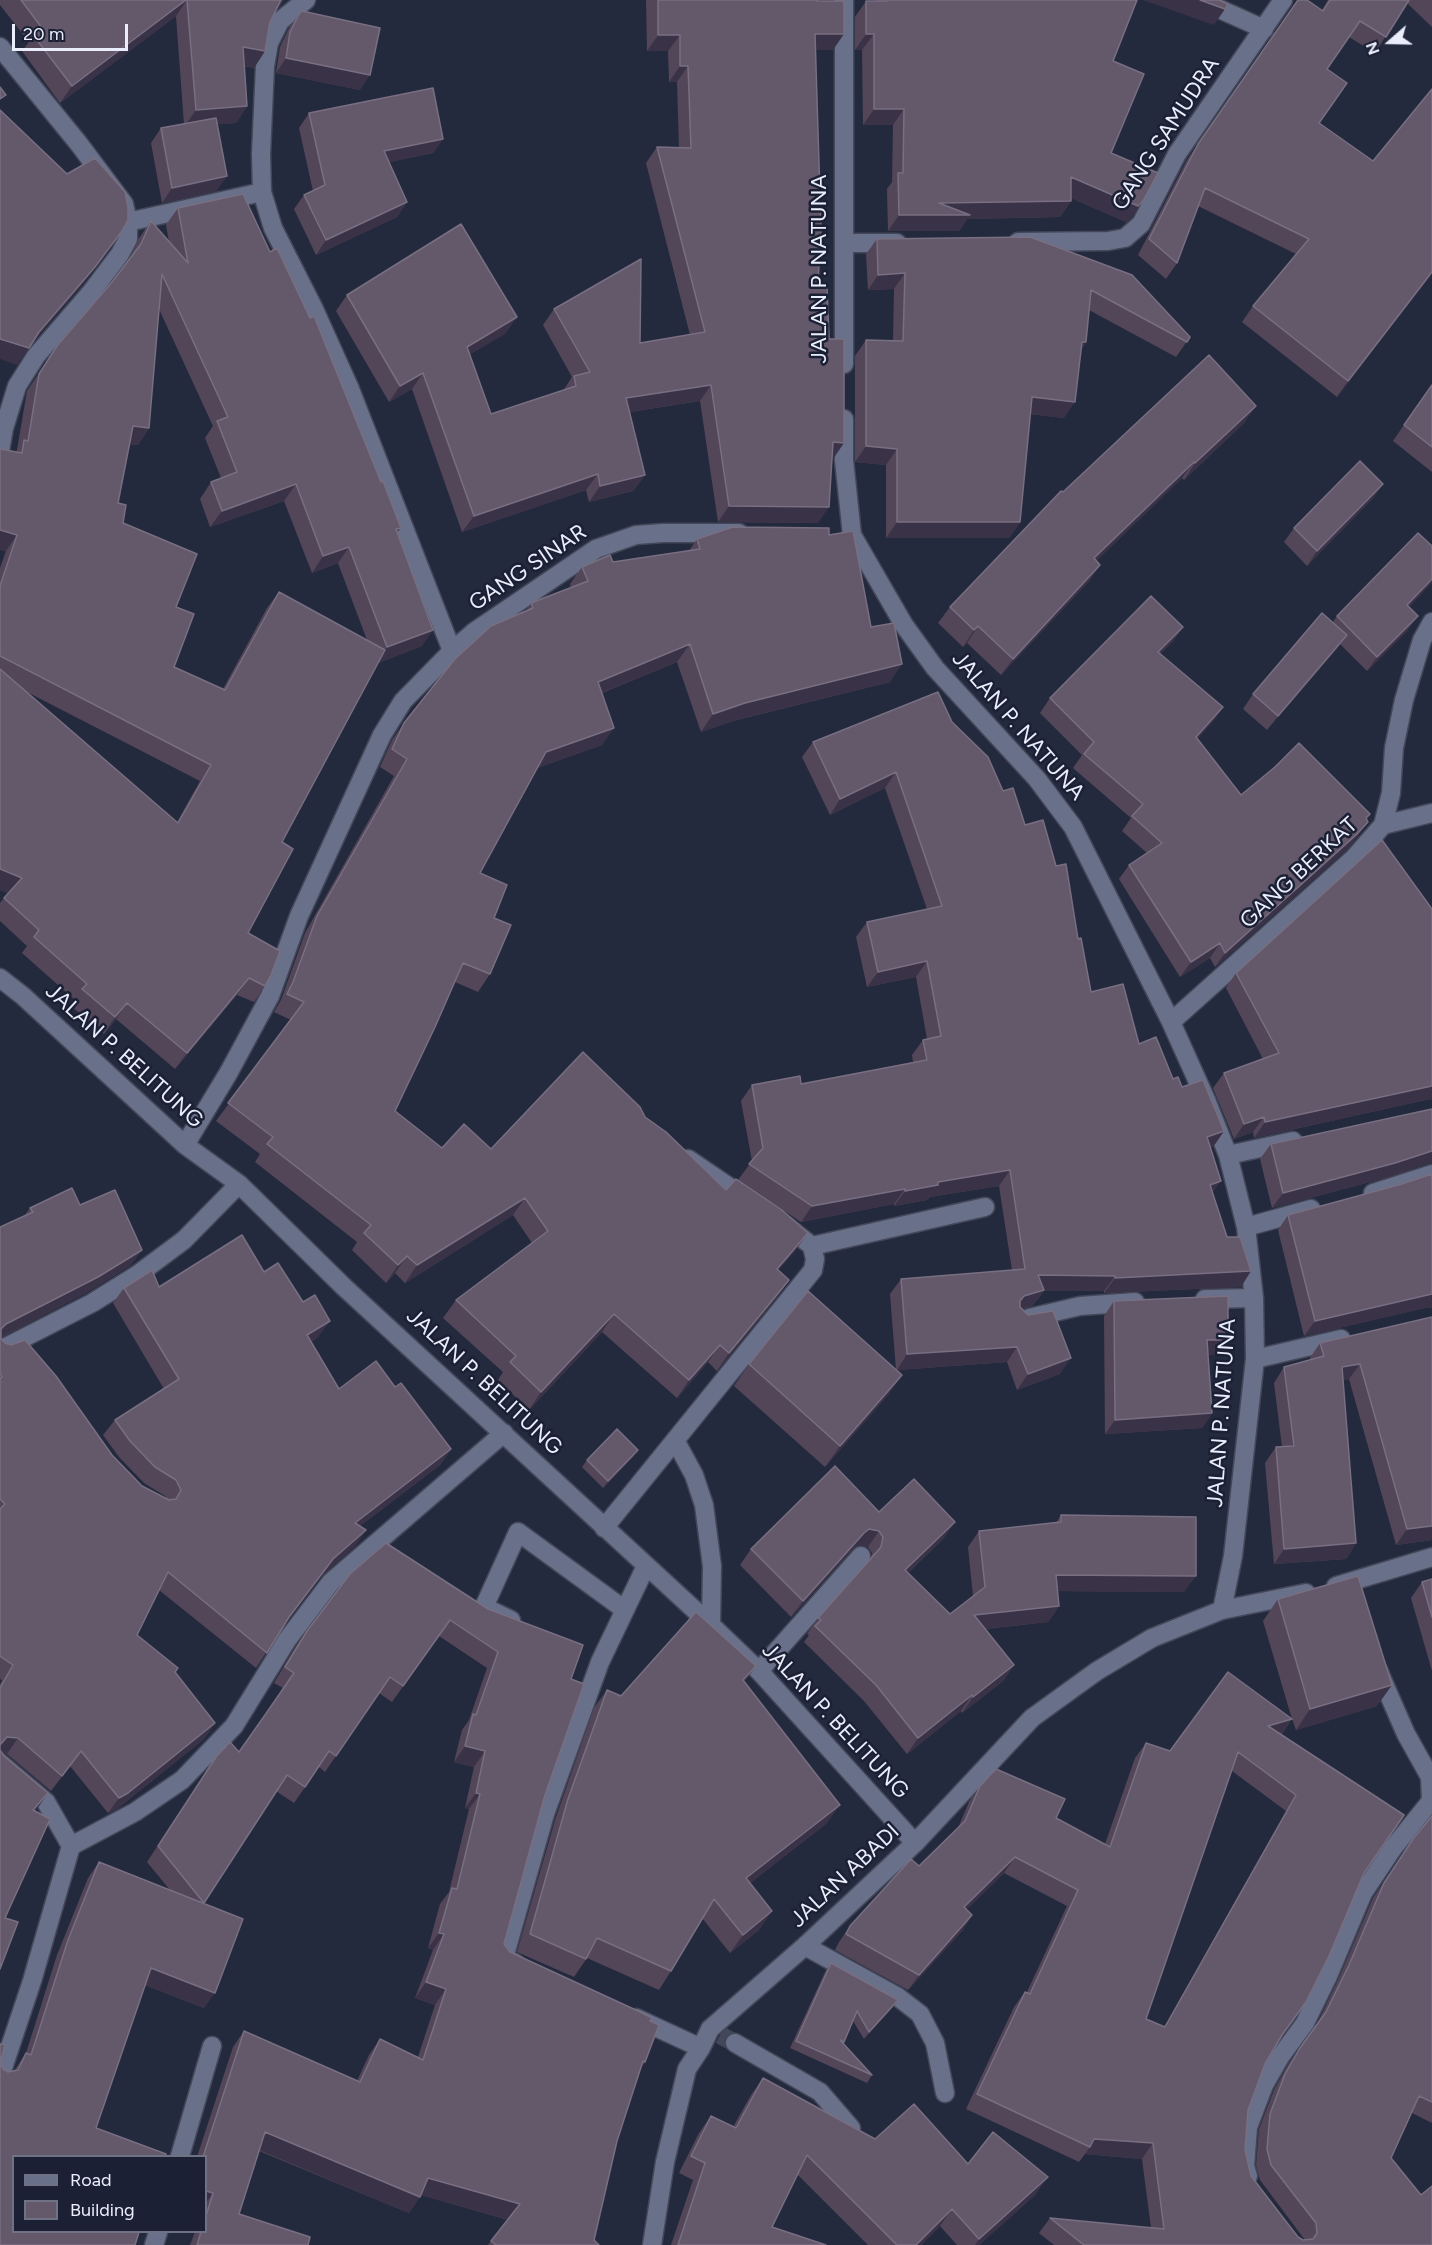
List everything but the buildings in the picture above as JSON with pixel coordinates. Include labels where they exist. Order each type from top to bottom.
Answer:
[{"type":"street","points":[[306,0],[280,21],[269,43],[264,66],[262,192],[273,228],[314,309],[350,389],[452,651]]},
{"type":"street","name":"JALAN P. NATUNA","points":[[844,0],[844,380]]},
{"type":"street","name":"GANG SAMUDRA","points":[[1004,242],[1108,241],[1125,238],[1141,224],[1177,154],[1283,0]]},
{"type":"street","points":[[1206,3],[1264,29]]},
{"type":"street","points":[[0,47],[79,144],[124,204],[128,222],[128,238],[120,254],[92,291],[36,356],[17,386],[4,428],[0,451]]},
{"type":"street","points":[[128,222],[262,192]]},
{"type":"street","points":[[844,243],[912,243]]},
{"type":"street","name":"JALAN P. NATUNA","points":[[844,403],[844,460],[852,535],[904,625],[935,668],[1037,779],[1073,827],[1171,1022],[1228,1155],[1246,1227],[1254,1298],[1255,1359],[1233,1556],[1222,1610]]},
{"type":"street","name":"GANG SINAR","points":[[185,1145],[229,1072],[270,996],[299,916],[382,735],[403,701],[452,651],[474,633],[596,549],[636,535],[752,534]]},
{"type":"street","points":[[830,535],[852,535]]},
{"type":"street","name":"GANG BERKAT","points":[[1171,1022],[1354,858],[1383,825],[1391,793],[1394,748],[1404,700],[1422,640],[1432,622]]},
{"type":"street","points":[[1383,825],[1432,813]]},
{"type":"street","name":"JALAN P. BELITUNG","points":[[0,978],[23,996],[185,1145],[239,1184],[344,1287],[604,1528],[643,1571],[711,1625],[759,1671],[915,1843]]},
{"type":"street","points":[[1228,1155],[1308,1137]]},
{"type":"street","points":[[604,1528],[813,1270],[815,1259],[812,1246],[770,1214],[678,1152]]},
{"type":"street","points":[[1355,1198],[1432,1174]]},
{"type":"street","points":[[0,1350],[24,1344],[137,1275],[184,1240],[239,1184]]},
{"type":"street","points":[[1246,1227],[1333,1203]]},
{"type":"street","points":[[812,1246],[985,1207]]},
{"type":"street","points":[[1185,1299],[1254,1298]]},
{"type":"street","points":[[1020,1320],[1080,1306],[1150,1301]]},
{"type":"street","points":[[1255,1359],[1357,1336]]},
{"type":"street","points":[[71,1846],[135,1812],[182,1780],[234,1726],[287,1640],[332,1582],[504,1433]]},
{"type":"street","points":[[675,1440],[694,1475],[704,1505],[712,1566],[711,1625]]},
{"type":"street","points":[[526,1627],[484,1607],[518,1532],[625,1610]]},
{"type":"street","points":[[759,1671],[861,1556]]},
{"type":"street","name":"JALAN ABADI","points":[[652,2245],[665,2162],[677,2108],[687,2069],[701,2048],[722,2036],[805,1946],[915,1843],[1032,1718],[1097,1671],[1152,1638],[1222,1610],[1350,1582],[1432,1557]]},
{"type":"street","points":[[534,1972],[504,1958],[544,1814],[595,1659],[625,1610],[643,1571]]},
{"type":"street","points":[[1350,1582],[1355,1601]]},
{"type":"street","points":[[1257,2194],[1250,2185],[1245,2166],[1245,2152],[1248,2127],[1264,2085],[1280,2057],[1305,2023],[1328,1976],[1363,1893],[1393,1848],[1431,1801],[1430,1778],[1406,1734],[1372,1656]]},
{"type":"street","points":[[0,1763],[46,1802],[71,1846],[32,1981],[0,2077]]},
{"type":"street","points":[[805,1946],[898,1998],[920,2014],[935,2043],[945,2093]]},
{"type":"street","points":[[615,2009],[701,2048]]},
{"type":"street","points":[[722,2036],[820,2092],[851,2128]]},
{"type":"street","points":[[181,2155],[212,2046]]},
{"type":"tunnel","points":[[720,2035],[735,2043]]}]
